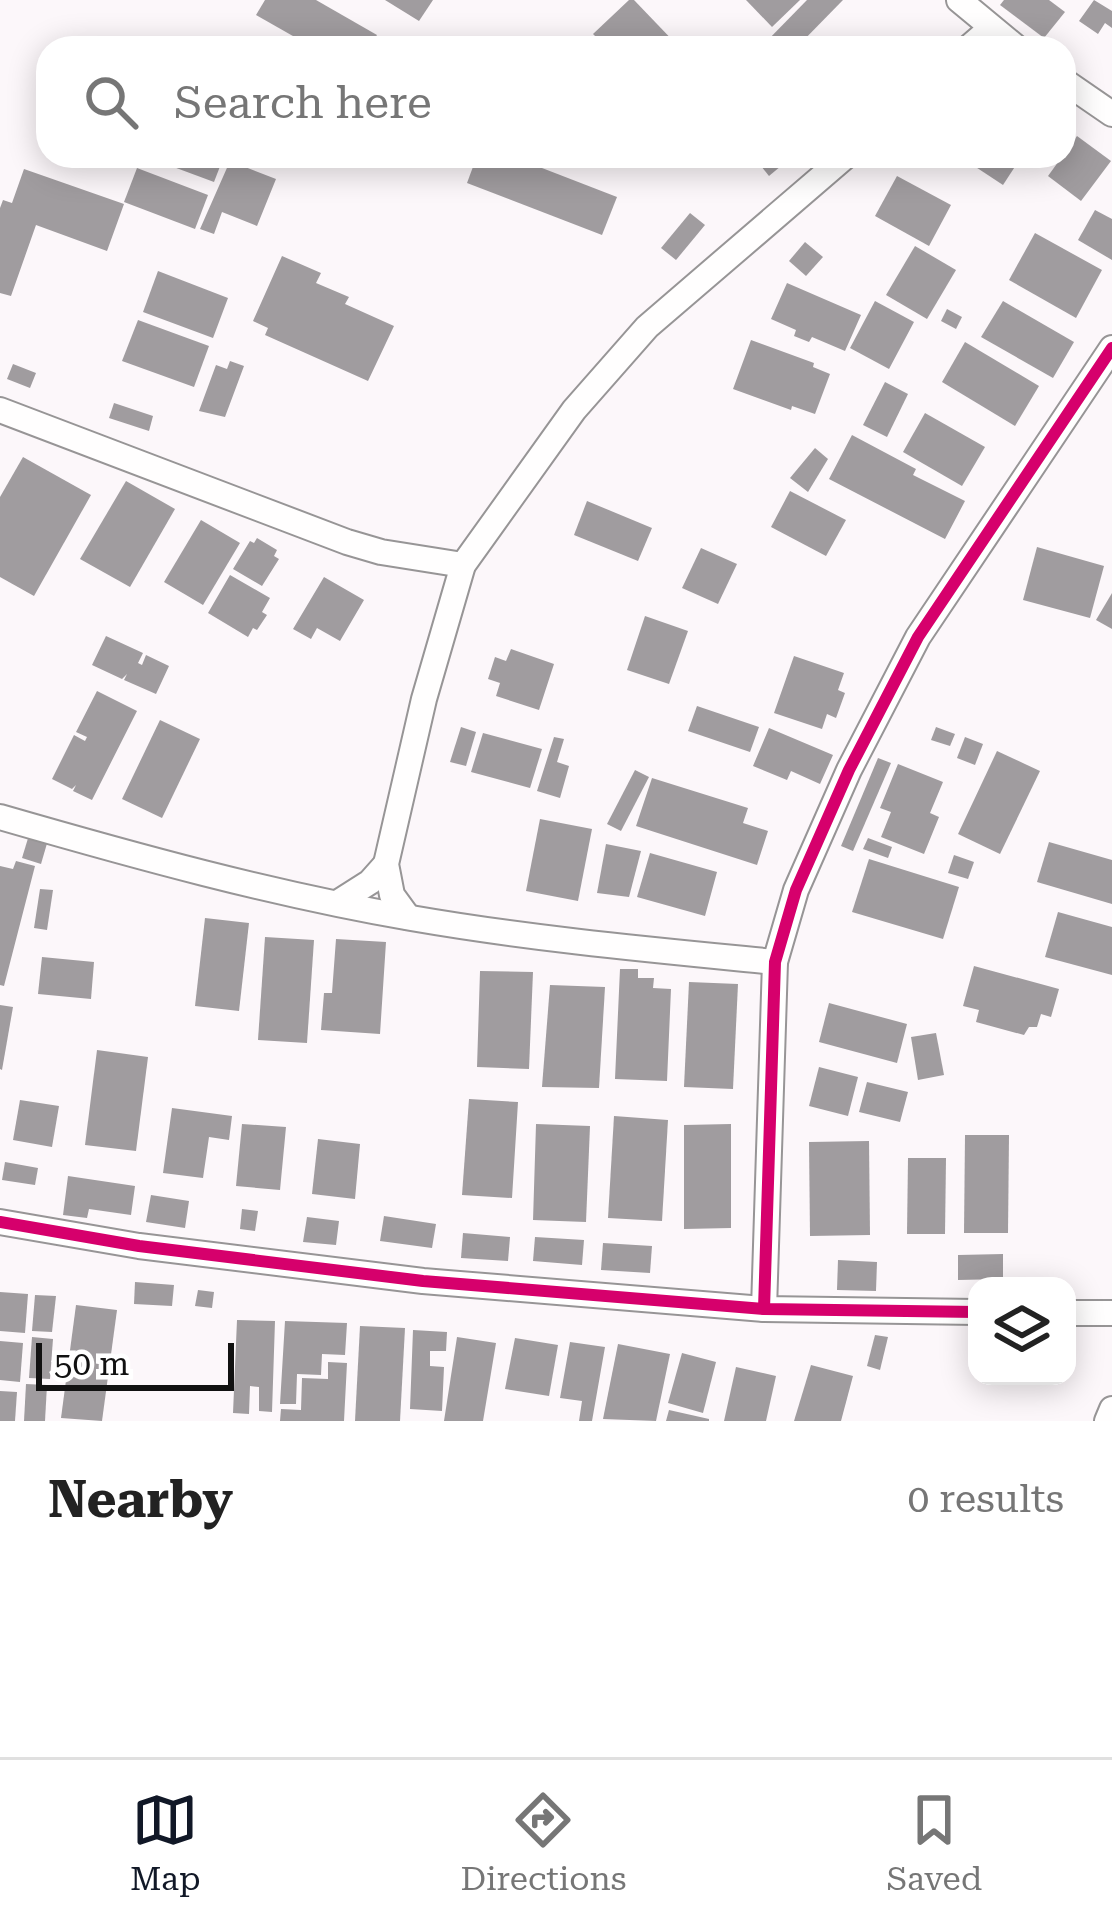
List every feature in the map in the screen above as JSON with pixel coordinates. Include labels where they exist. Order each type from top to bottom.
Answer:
[{"type":"street","points":[[959,0],[1000,36]]},
{"type":"street","points":[[982,36],[990,29]]},
{"type":"street","points":[[1076,89],[1112,114]]},
{"type":"street","points":[[408,917],[392,895],[386,864],[424,699],[463,565],[574,410],[646,327],[831,168]]},
{"type":"street","points":[[764,1309],[776,962],[796,890],[849,770],[918,637],[1112,348]]},
{"type":"street","points":[[0,410],[347,542],[463,565]]},
{"type":"street","points":[[0,817],[128,854],[408,917],[565,941],[776,962]]},
{"type":"street","points":[[337,902],[370,881],[386,864]]},
{"type":"street","points":[[0,1222],[139,1246],[399,1278],[764,1309],[968,1312]]},
{"type":"street","points":[[1076,1312],[1112,1313]]},
{"type":"street","points":[[1107,1421],[1112,1408]]},
{"type":"building","points":[[265,0],[316,0],[377,35],[293,36],[256,15]]},
{"type":"building","points":[[385,0],[433,0],[419,21]]},
{"type":"building","points":[[634,0],[668,36],[595,36]]},
{"type":"building","points":[[746,0],[800,0],[772,27]]},
{"type":"building","points":[[807,0],[843,0],[808,36],[772,36]]},
{"type":"building","points":[[1004,0],[1049,0],[1065,12],[1041,36],[1000,5]]},
{"type":"building","points":[[1094,0],[1112,11],[1112,28],[1105,23],[1098,34],[1079,21]]},
{"type":"building","points":[[1076,137],[1111,161],[1081,201],[1048,176],[1054,168],[1076,168]]},
{"type":"building","points":[[137,168],[208,195],[195,229],[124,202]]},
{"type":"building","points":[[176,168],[219,168],[214,182]]},
{"type":"building","points":[[227,168],[248,168],[276,179],[257,226],[222,212],[214,234],[200,229]]},
{"type":"building","points":[[473,168],[542,168],[617,197],[602,235],[467,183]]},
{"type":"building","points":[[977,168],[1014,168],[1003,185]]},
{"type":"building","points":[[24,169],[124,204],[107,251],[36,225],[11,296],[0,293],[0,208],[3,200],[12,203]]},
{"type":"building","points":[[897,176],[951,205],[929,246],[875,216]]},
{"type":"building","points":[[1095,210],[1112,219],[1112,260],[1078,240]]},
{"type":"building","points":[[690,213],[705,225],[676,260],[661,248]]},
{"type":"building","points":[[1035,233],[1102,270],[1076,318],[1009,280]]},
{"type":"building","points":[[805,242],[823,257],[806,276],[789,261]]},
{"type":"building","points":[[915,246],[956,270],[927,319],[886,295]]},
{"type":"building","points":[[282,256],[321,273],[316,283],[349,297],[345,304],[394,326],[368,381],[265,335],[268,328],[253,321]]},
{"type":"building","points":[[158,271],[228,298],[213,338],[143,312]]},
{"type":"building","points":[[787,283],[861,315],[845,351],[812,337],[809,342],[794,336],[796,330],[771,319]]},
{"type":"building","points":[[875,301],[914,322],[889,369],[850,348]]},
{"type":"building","points":[[1003,301],[1074,342],[1053,378],[981,337]]},
{"type":"building","points":[[947,309],[962,317],[956,329],[941,321]]},
{"type":"building","points":[[138,320],[209,346],[194,387],[122,361]]},
{"type":"building","points":[[751,340],[814,363],[813,367],[830,374],[815,414],[733,389]]},
{"type":"building","points":[[965,342],[1039,386],[1015,426],[942,382]]},
{"type":"building","points":[[230,361],[244,366],[225,417],[199,411],[216,365],[227,369]]},
{"type":"building","points":[[13,364],[36,373],[30,388],[7,379]]},
{"type":"building","points":[[885,382],[908,394],[887,437],[863,425]]},
{"type":"building","points":[[114,403],[153,416],[149,431],[109,418]]},
{"type":"building","points":[[925,413],[985,447],[962,486],[903,452]]},
{"type":"building","points":[[852,435],[916,469],[913,475],[965,501],[945,539],[829,479]]},
{"type":"building","points":[[815,448],[828,459],[808,492],[790,478]]},
{"type":"building","points":[[23,457],[91,495],[34,596],[0,577],[0,497]]},
{"type":"building","points":[[126,481],[175,509],[130,587],[80,559]]},
{"type":"building","points":[[790,491],[846,520],[826,556],[771,527]]},
{"type":"building","points":[[587,501],[652,528],[638,561],[574,535]]},
{"type":"building","points":[[201,520],[240,543],[203,605],[164,582]]},
{"type":"building","points":[[257,538],[277,550],[274,556],[279,559],[262,586],[233,569],[250,541]]},
{"type":"building","points":[[1037,547],[1104,566],[1090,618],[1023,600]]},
{"type":"building","points":[[701,548],[737,564],[718,604],[682,588]]},
{"type":"building","points":[[230,575],[270,598],[262,612],[267,615],[248,637],[208,613]]},
{"type":"building","points":[[324,577],[364,600],[340,641],[317,628],[311,639],[293,629]]},
{"type":"building","points":[[1112,593],[1112,629],[1096,620]]},
{"type":"building","points":[[645,616],[688,631],[669,684],[627,670]]},
{"type":"building","points":[[106,636],[143,653],[138,663],[142,665],[146,655],[169,666],[156,694],[124,680],[127,674],[122,679],[92,665]]},
{"type":"building","points":[[511,649],[554,664],[539,710],[496,696],[500,683],[488,679],[495,657],[506,661]]},
{"type":"building","points":[[794,656],[844,673],[838,690],[845,693],[836,718],[827,714],[822,729],[774,713]]},
{"type":"building","points":[[97,691],[137,711],[92,800],[73,791],[76,785],[72,789],[52,779],[74,735],[85,741],[87,737],[76,732]]},
{"type":"building","points":[[697,706],[759,727],[750,752],[688,731]]},
{"type":"building","points":[[160,720],[200,739],[162,818],[122,799]]},
{"type":"building","points":[[461,727],[476,732],[466,766],[450,762]]},
{"type":"building","points":[[936,727],[955,734],[950,746],[931,740]]},
{"type":"building","points":[[769,728],[833,755],[820,784],[791,771],[787,780],[753,766]]},
{"type":"building","points":[[483,733],[542,749],[530,788],[471,772]]},
{"type":"building","points":[[554,737],[564,739],[557,762],[569,766],[560,798],[537,791]]},
{"type":"building","points":[[965,737],[983,744],[975,765],[957,758]]},
{"type":"building","points":[[997,751],[1040,771],[1000,854],[958,834]]},
{"type":"building","points":[[878,758],[891,763],[853,851],[841,846]]},
{"type":"building","points":[[898,764],[943,782],[930,813],[939,817],[924,854],[881,837],[891,812],[880,808]]},
{"type":"building","points":[[635,770],[649,777],[621,831],[607,824]]},
{"type":"building","points":[[652,778],[748,808],[743,823],[768,831],[757,865],[636,826]]},
{"type":"building","points":[[540,819],[592,829],[578,901],[526,891]]},
{"type":"building","points":[[29,835],[48,840],[41,864],[22,858]]},
{"type":"building","points":[[868,838],[892,847],[888,858],[863,849]]},
{"type":"building","points":[[1049,842],[1112,860],[1112,904],[1037,882]]},
{"type":"building","points":[[606,844],[641,851],[629,897],[597,893]]},
{"type":"building","points":[[650,853],[717,872],[705,916],[637,897]]},
{"type":"building","points":[[954,855],[974,862],[968,879],[948,873]]},
{"type":"building","points":[[869,859],[959,887],[943,939],[852,912]]},
{"type":"building","points":[[16,861],[35,866],[4,986],[0,985],[0,866],[13,869]]},
{"type":"building","points":[[40,889],[53,890],[47,930],[34,928]]},
{"type":"building","points":[[1058,912],[1112,927],[1112,975],[1045,957]]},
{"type":"building","points":[[205,918],[249,923],[239,1011],[195,1006]]},
{"type":"building","points":[[265,937],[314,940],[307,1043],[258,1040]]},
{"type":"building","points":[[336,939],[386,942],[380,1034],[321,1030],[324,993],[332,993]]},
{"type":"building","points":[[42,957],[94,962],[91,999],[38,994]]},
{"type":"building","points":[[974,966],[1059,989],[1051,1017],[1041,1014],[1037,1027],[1029,1027],[1024,1035],[976,1022],[979,1010],[963,1006]]},
{"type":"building","points":[[620,969],[638,969],[638,978],[654,978],[653,988],[671,989],[667,1081],[615,1079]]},
{"type":"building","points":[[480,971],[533,972],[529,1069],[477,1067]]},
{"type":"building","points":[[689,982],[738,984],[733,1089],[684,1087]]},
{"type":"building","points":[[550,985],[605,987],[599,1088],[542,1087]]},
{"type":"building","points":[[829,1003],[907,1024],[897,1063],[819,1042]]},
{"type":"building","points":[[0,1005],[13,1007],[2,1070],[0,1069]]},
{"type":"building","points":[[936,1033],[944,1075],[918,1080],[911,1037]]},
{"type":"building","points":[[97,1050],[148,1057],[136,1151],[85,1145]]},
{"type":"building","points":[[819,1067],[858,1077],[848,1116],[809,1106]]},
{"type":"building","points":[[867,1082],[908,1092],[900,1122],[859,1112]]},
{"type":"building","points":[[469,1099],[518,1102],[512,1198],[462,1195]]},
{"type":"building","points":[[20,1100],[59,1106],[52,1147],[13,1140]]},
{"type":"building","points":[[172,1108],[232,1116],[229,1140],[209,1137],[203,1178],[163,1173]]},
{"type":"building","points":[[614,1116],[668,1120],[662,1221],[608,1218]]},
{"type":"building","points":[[242,1124],[286,1127],[280,1190],[236,1186]]},
{"type":"building","points":[[536,1124],[590,1126],[586,1222],[533,1220]]},
{"type":"building","points":[[731,1124],[731,1228],[684,1229],[684,1125]]},
{"type":"building","points":[[965,1135],[1009,1135],[1008,1233],[964,1233]]},
{"type":"building","points":[[318,1139],[360,1144],[355,1199],[312,1194]]},
{"type":"building","points":[[869,1141],[870,1235],[810,1236],[809,1142]]},
{"type":"building","points":[[908,1158],[946,1158],[945,1234],[907,1234]]},
{"type":"building","points":[[5,1162],[38,1168],[35,1185],[2,1180]]},
{"type":"building","points":[[68,1176],[135,1186],[131,1215],[89,1209],[87,1218],[63,1215]]},
{"type":"building","points":[[151,1195],[189,1201],[185,1228],[146,1222]]},
{"type":"building","points":[[242,1209],[258,1211],[255,1231],[240,1229]]},
{"type":"building","points":[[384,1216],[436,1224],[432,1248],[380,1241]]},
{"type":"building","points":[[307,1217],[339,1221],[336,1245],[303,1242]]},
{"type":"building","points":[[463,1233],[510,1237],[508,1261],[461,1258]]},
{"type":"building","points":[[535,1237],[584,1240],[582,1265],[533,1261]]},
{"type":"building","points":[[603,1243],[652,1246],[650,1273],[601,1270]]},
{"type":"building","points":[[1003,1254],[1003,1277],[958,1280],[958,1255]]},
{"type":"building","points":[[838,1260],[877,1262],[876,1291],[837,1290]]},
{"type":"building","points":[[135,1282],[174,1285],[172,1306],[134,1304]]},
{"type":"building","points":[[198,1290],[214,1292],[212,1308],[195,1306]]},
{"type":"building","points":[[0,1292],[28,1294],[25,1333],[0,1331]]},
{"type":"building","points":[[35,1295],[56,1296],[52,1332],[32,1331]]},
{"type":"building","points":[[76,1305],[117,1310],[102,1421],[61,1418]]},
{"type":"building","points":[[237,1320],[275,1321],[272,1412],[259,1411],[259,1387],[250,1386],[249,1414],[233,1413]]},
{"type":"building","points":[[285,1321],[347,1323],[345,1355],[322,1354],[321,1375],[297,1374],[296,1404],[280,1404]]},
{"type":"building","points":[[360,1326],[405,1328],[400,1421],[355,1421]]},
{"type":"building","points":[[413,1330],[447,1332],[446,1351],[430,1351],[430,1366],[444,1367],[442,1411],[410,1409]]},
{"type":"building","points":[[875,1335],[888,1337],[880,1370],[867,1366]]},
{"type":"building","points":[[32,1337],[53,1339],[50,1379],[29,1378]]},
{"type":"building","points":[[457,1337],[496,1343],[483,1421],[444,1421]]},
{"type":"building","points":[[515,1338],[558,1345],[549,1396],[505,1389]]},
{"type":"building","points":[[0,1341],[23,1343],[20,1382],[0,1380]]},
{"type":"building","points":[[570,1342],[605,1347],[592,1421],[579,1421],[582,1401],[560,1398]]},
{"type":"building","points":[[618,1344],[670,1354],[656,1421],[603,1419]]},
{"type":"building","points":[[682,1353],[716,1362],[703,1413],[668,1403]]},
{"type":"building","points":[[328,1362],[347,1363],[344,1421],[280,1421],[281,1409],[301,1410],[302,1378],[328,1379]]},
{"type":"building","points":[[811,1365],[853,1376],[841,1421],[794,1421]]},
{"type":"building","points":[[736,1367],[776,1376],[766,1421],[724,1421]]},
{"type":"building","points":[[26,1384],[47,1385],[45,1421],[24,1421]]},
{"type":"building","points":[[0,1391],[17,1392],[15,1421],[0,1421]]},
{"type":"building","points":[[669,1410],[709,1419],[709,1421],[666,1421]]},
{"type":"cycle path","points":[[764,1309],[775,962],[796,890],[849,770],[918,637],[1112,348]]},
{"type":"cycle path","points":[[0,1222],[139,1246],[423,1281],[764,1309],[968,1312]]}]
